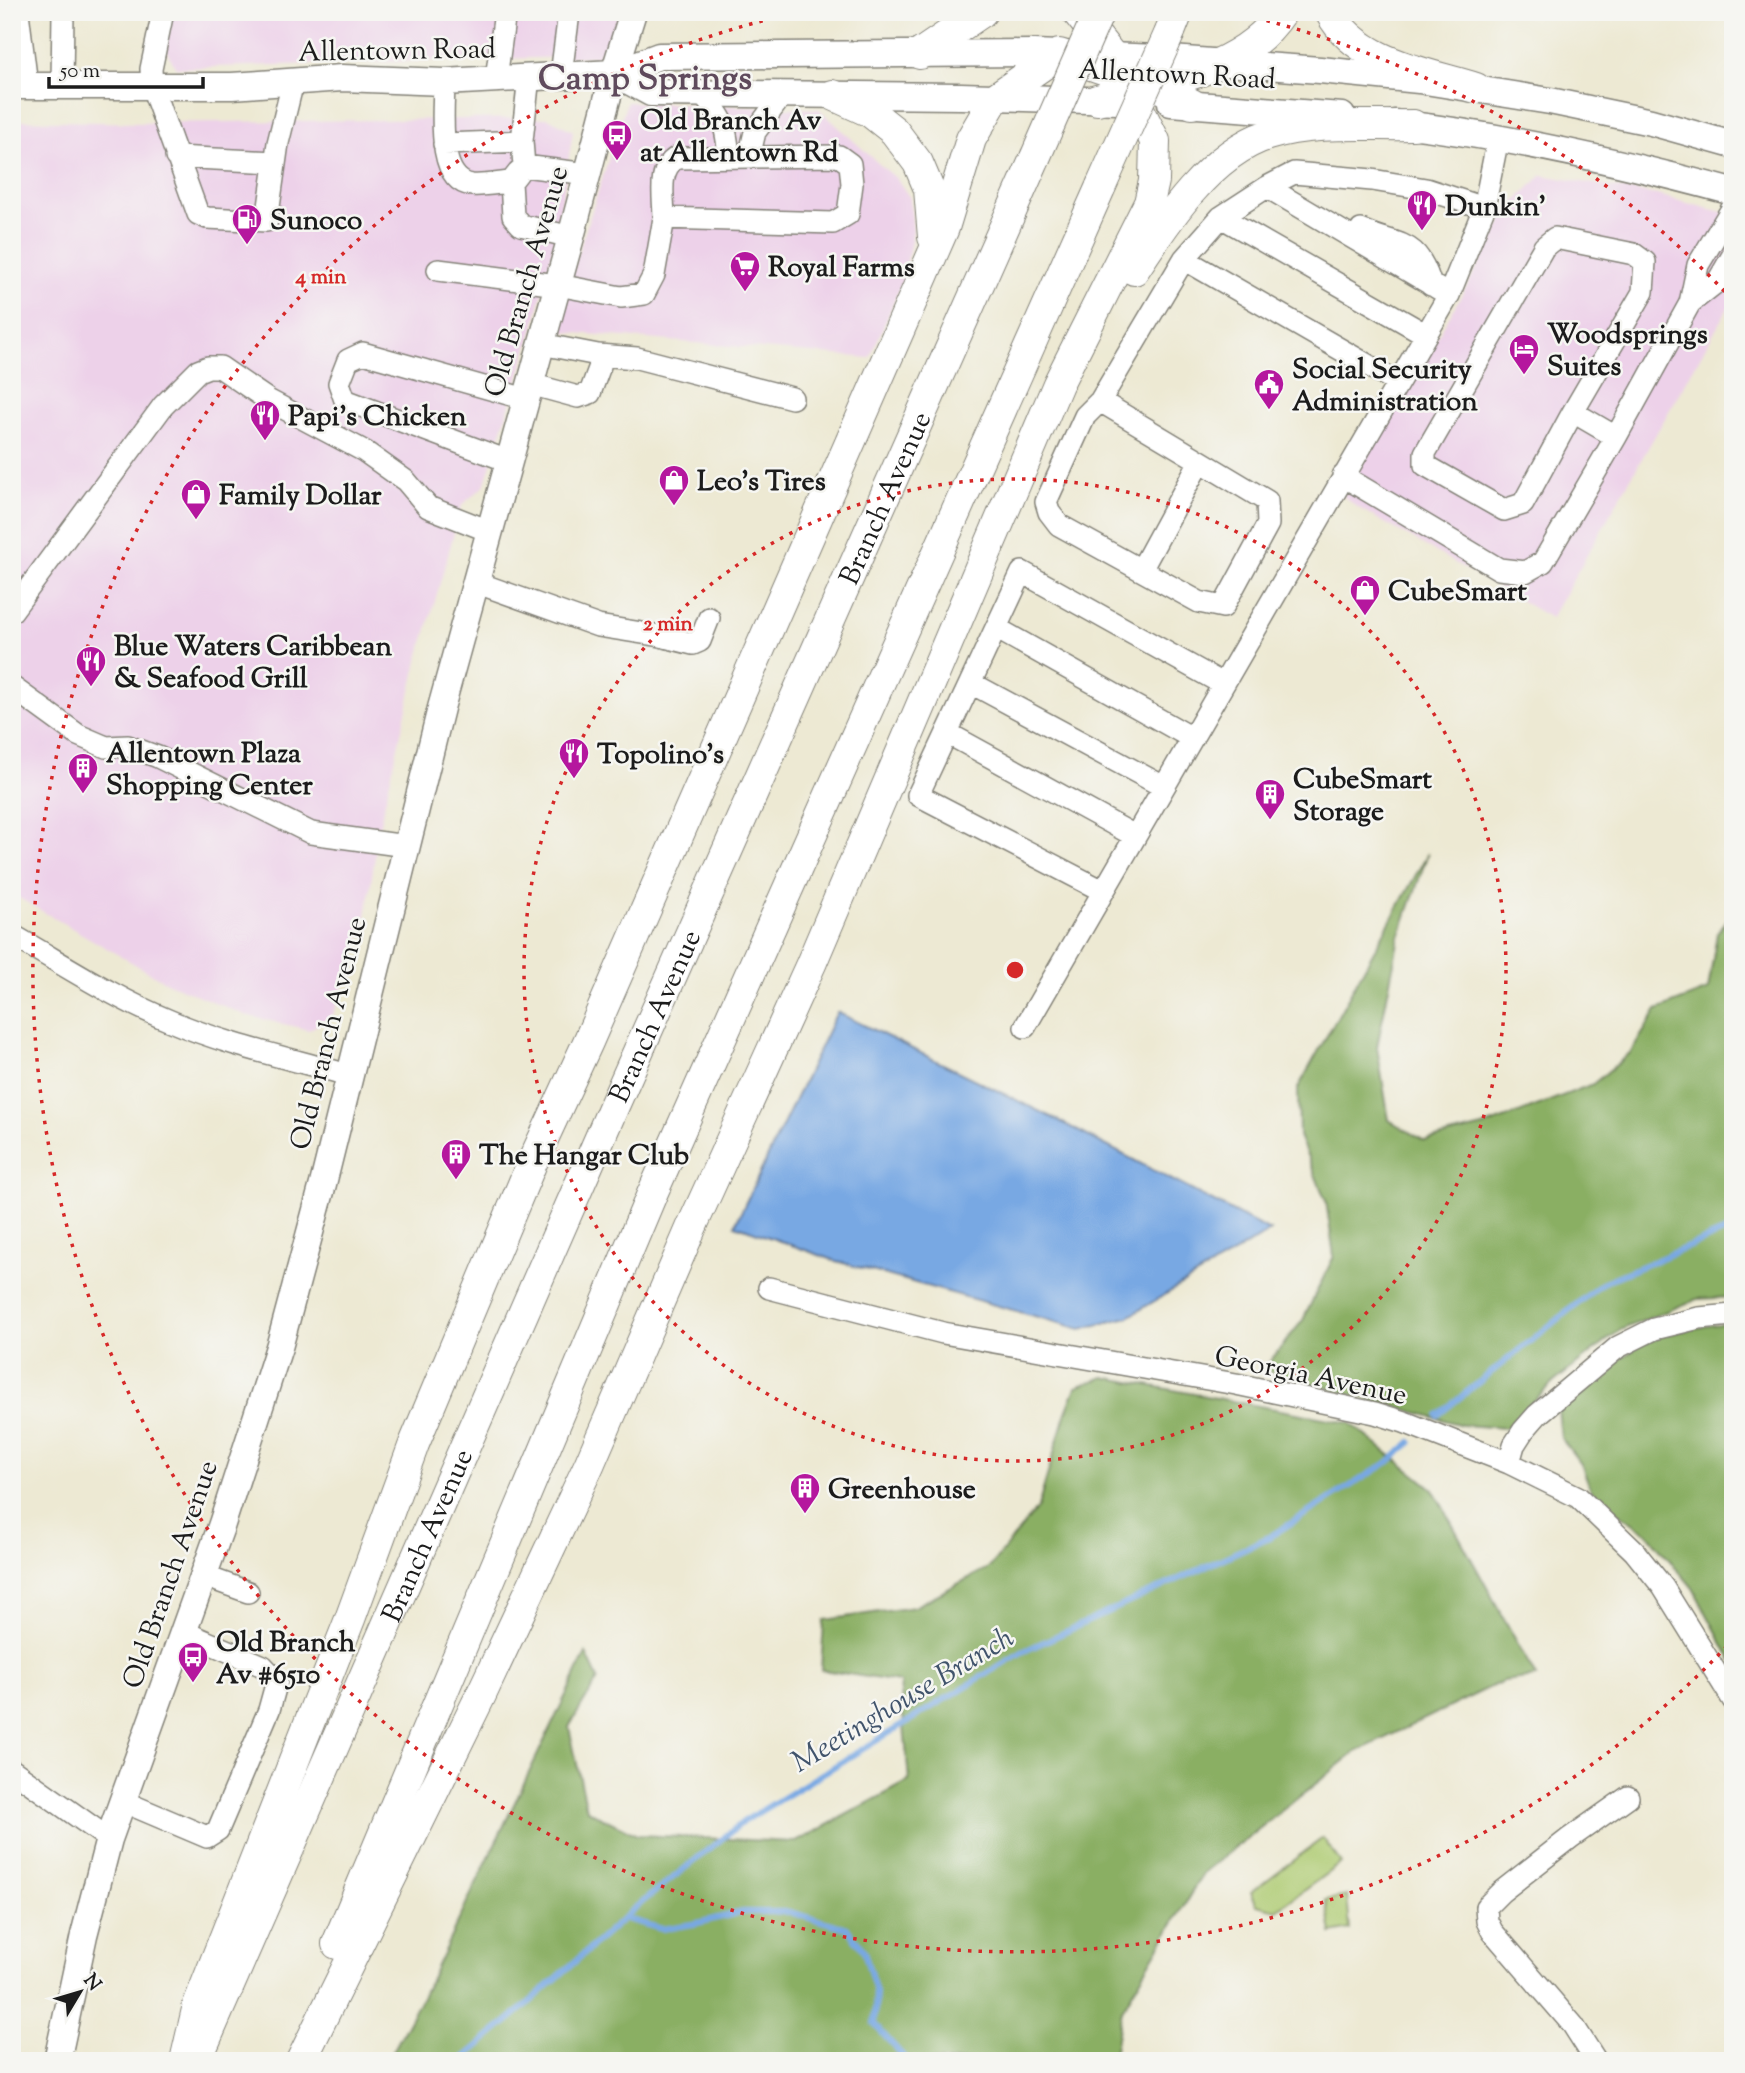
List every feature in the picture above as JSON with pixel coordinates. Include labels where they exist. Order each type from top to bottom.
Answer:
[{"type":"highway","points":[[920,54],[982,12]]},
{"type":"highway","points":[[301,2061],[481,1696],[589,1465],[692,1226],[811,964],[1033,443],[1090,319],[1149,203],[1154,181],[1155,141],[1139,92],[1077,12]]},
{"type":"highway","name":"Branch Avenue","points":[[197,2061],[618,1096],[1100,12]]},
{"type":"highway","points":[[1097,100],[1139,92],[1222,62],[1257,41],[1282,12]]},
{"type":"highway","points":[[1330,12],[1340,29],[1363,49],[1395,63],[1475,88]]},
{"type":"highway","points":[[288,2061],[652,1194],[1174,22]]},
{"type":"highway","points":[[186,2061],[198,2005],[350,1619],[419,1431],[531,1166],[588,1042],[944,228],[971,139],[995,97],[1059,54],[1106,70],[1139,92],[1192,104]]},
{"type":"highway","points":[[833,95],[870,112],[894,131],[918,163],[929,190],[933,250]]},
{"type":"highway","points":[[1033,443],[1130,275],[1201,180],[1219,163],[1251,141],[1286,131],[1413,125]]},
{"type":"main road","name":"Old Branch Avenue","points":[[57,2061],[90,1910],[109,1839],[204,1576],[281,1344],[475,582],[633,12]]},
{"type":"main road","name":"Allentown Road","points":[[20,86],[232,86],[342,78],[444,82],[614,73],[659,56],[1059,54],[1222,62],[1371,74],[1475,88],[1651,122],[1733,145]]},
{"type":"main road","name":"Allentown Road","points":[[614,73],[651,93],[1097,100]]},
{"type":"main road","name":"Allentown Road","points":[[1192,104],[1306,112],[1498,138],[1733,192]]},
{"type":"street","points":[[18,12],[20,86]]},
{"type":"street","points":[[62,84],[63,12]]},
{"type":"street","points":[[163,12],[151,69],[152,87],[198,214],[207,218],[267,221],[275,162],[293,82]]},
{"type":"street","points":[[496,79],[505,12]]},
{"type":"street","points":[[561,75],[568,12],[582,15],[586,12]]},
{"type":"street","points":[[529,76],[513,216],[521,225],[571,237]]},
{"type":"street","points":[[444,82],[446,161],[461,180],[470,185],[517,174],[588,174]]},
{"type":"street","points":[[702,94],[722,117],[739,157]]},
{"type":"street","points":[[739,157],[783,94]]},
{"type":"street","points":[[1025,1027],[1425,334],[1440,290],[1484,208],[1498,138]]},
{"type":"street","points":[[444,144],[522,141]]},
{"type":"street","points":[[438,270],[621,296],[644,294],[654,275],[664,218],[664,173],[667,164],[676,158],[839,156],[850,164],[852,184],[848,214],[833,223],[664,218]]},
{"type":"street","points":[[176,157],[275,162]]},
{"type":"street","points":[[1100,401],[1267,501],[1268,524],[1223,607],[1199,602],[1059,525],[1049,512],[1046,502],[1085,416],[1100,401],[1184,259],[1221,217],[1294,173],[1426,189],[1484,208]]},
{"type":"street","points":[[1267,187],[1440,290]]},
{"type":"street","points":[[1343,476],[1499,569],[1525,572],[1544,562],[1690,303],[1698,265],[1733,207]]},
{"type":"street","points":[[1221,217],[1425,334]]},
{"type":"street","points":[[1555,238],[1634,254],[1645,262],[1643,292],[1573,412],[1523,504],[1513,508],[1504,510],[1425,465],[1425,453],[1544,247],[1555,238]]},
{"type":"street","points":[[1690,303],[1718,281],[1733,255]]},
{"type":"street","points":[[1184,259],[1397,382]]},
{"type":"street","points":[[541,344],[598,355],[638,358],[792,398]]},
{"type":"street","points":[[508,461],[345,400],[339,383],[348,360],[363,353],[528,391],[579,397],[590,393],[600,366],[598,355]]},
{"type":"street","points":[[12,611],[163,406],[189,378],[208,367],[220,367],[268,400],[364,452],[406,481],[428,507],[489,531]]},
{"type":"street","points":[[1573,412],[1616,437]]},
{"type":"street","points":[[1141,570],[1200,461]]},
{"type":"street","points":[[1103,891],[918,795],[1022,572],[1223,684]]},
{"type":"street","points":[[475,582],[598,626],[660,636],[693,645],[700,641],[709,618]]},
{"type":"street","points":[[996,628],[1192,738]]},
{"type":"street","points":[[971,683],[1164,786]]},
{"type":"street","points":[[12,687],[78,735],[106,747],[128,746],[158,757],[311,833],[406,846]]},
{"type":"street","points":[[947,733],[1135,836]]},
{"type":"street","points":[[12,934],[135,1005],[168,1020],[222,1040],[348,1075]]},
{"type":"street","name":"Georgia Avenue","points":[[769,1288],[943,1333],[1236,1384],[1375,1413],[1509,1463],[1578,1497],[1634,1551],[1663,1587],[1733,1700]]},
{"type":"street","points":[[1509,1463],[1514,1445],[1537,1415],[1618,1348],[1654,1329],[1699,1318],[1733,1315]]},
{"type":"street","points":[[204,1576],[247,1592]]},
{"type":"street","points":[[122,1801],[206,1838],[218,1830],[269,1710],[277,1681],[263,1666],[184,1632]]},
{"type":"street","points":[[12,1770],[109,1839]]},
{"type":"street","points":[[1596,2061],[1573,2025],[1492,1931],[1487,1921],[1486,1907],[1570,1838],[1628,1797]]},
{"type":"shaded area","points":[[171,12],[620,12],[607,56],[176,68],[162,43]]},
{"type":"shaded area","points":[[627,102],[819,109],[897,179],[910,198],[913,231],[903,280],[870,358],[553,331]]},
{"type":"shaded area","points":[[548,118],[573,131],[557,231],[533,331],[484,486],[462,505],[418,661],[380,823],[365,922],[333,1015],[309,1030],[245,1015],[166,982],[12,894],[12,120],[137,123]]},
{"type":"shaded area","points":[[1542,175],[1657,195],[1733,215],[1733,299],[1551,618],[1357,507],[1343,496],[1467,286],[1510,207]]},
{"type":"green space","points":[[1428,853],[1399,937],[1377,1047],[1389,1120],[1425,1141],[1483,1127],[1593,1084],[1631,1052],[1657,1010],[1708,990],[1717,933],[1733,912],[1733,1297],[1697,1299],[1620,1330],[1554,1382],[1505,1428],[1462,1425],[1263,1370],[1303,1320],[1334,1256],[1326,1201],[1299,1136],[1298,1088]]},
{"type":"green space","points":[[1733,1322],[1733,1663],[1693,1588],[1647,1533],[1591,1490],[1581,1464],[1561,1438],[1558,1409],[1616,1362],[1652,1340],[1681,1331]]},
{"type":"green space","points":[[1104,1377],[1350,1423],[1433,1489],[1536,1677],[1503,1681],[1356,1752],[1203,1873],[1122,2010],[1113,2061],[388,2061],[424,1993],[586,1653],[598,1679],[569,1727],[587,1810],[637,1835],[796,1842],[909,1781],[900,1682],[821,1670],[824,1620],[914,1607],[990,1567],[1038,1507],[1076,1387]]},
{"type":"green space","points":[[1323,1838],[1341,1863],[1277,1910],[1257,1905],[1251,1892]]},
{"type":"green space","points":[[1347,1896],[1350,1929],[1332,1933],[1326,1900]]},
{"type":"water","points":[[837,1012],[1057,1120],[1270,1231],[1128,1317],[1081,1329],[836,1261],[735,1225]]},
{"type":"waterway","name":"Meetinghouse Branch","points":[[1438,1415],[1604,1282],[1733,1228]]},
{"type":"waterway","name":"Meetinghouse Branch","points":[[460,2061],[636,1907],[743,1822],[1022,1652],[1269,1537],[1390,1461],[1411,1442]]},
{"type":"waterway","points":[[623,1918],[662,1929],[743,1912],[789,1912],[847,1928],[864,1951],[876,1992],[874,2024],[905,2061]]},
{"type":"place","name":"Old Branch Av at Allentown Rd","points":[[617,162]]},
{"type":"place","name":"Dunkin'","points":[[1422,232]]},
{"type":"place","name":"Sunoco","points":[[247,246]]},
{"type":"place","name":"Royal Farms","points":[[745,293]]},
{"type":"place","name":"Woodsprings Suites","points":[[1524,376]]},
{"type":"place","name":"Social Security Administration","points":[[1269,411]]},
{"type":"place","name":"Papi's Chicken","points":[[265,442]]},
{"type":"place","name":"Leo's Tires","points":[[674,507]]},
{"type":"place","name":"Family Dollar","points":[[196,521]]},
{"type":"place","name":"CubeSmart","points":[[1365,617]]},
{"type":"place","name":"Blue Waters Caribbean & Seafood Grill","points":[[91,688]]},
{"type":"place","name":"Topolino's","points":[[574,780]]},
{"type":"place","name":"Allentown Plaza Shopping Center","points":[[83,795]]},
{"type":"place","name":"CubeSmart Storage","points":[[1270,821]]},
{"type":"place","name":"The Hangar Club","points":[[456,1181]]},
{"type":"place","name":"Greenhouse","points":[[805,1515]]},
{"type":"place","name":"Old Branch Av #6510","points":[[193,1684]]},
{"type":"district","name":"Camp Springs","points":[[645,77]]}]
